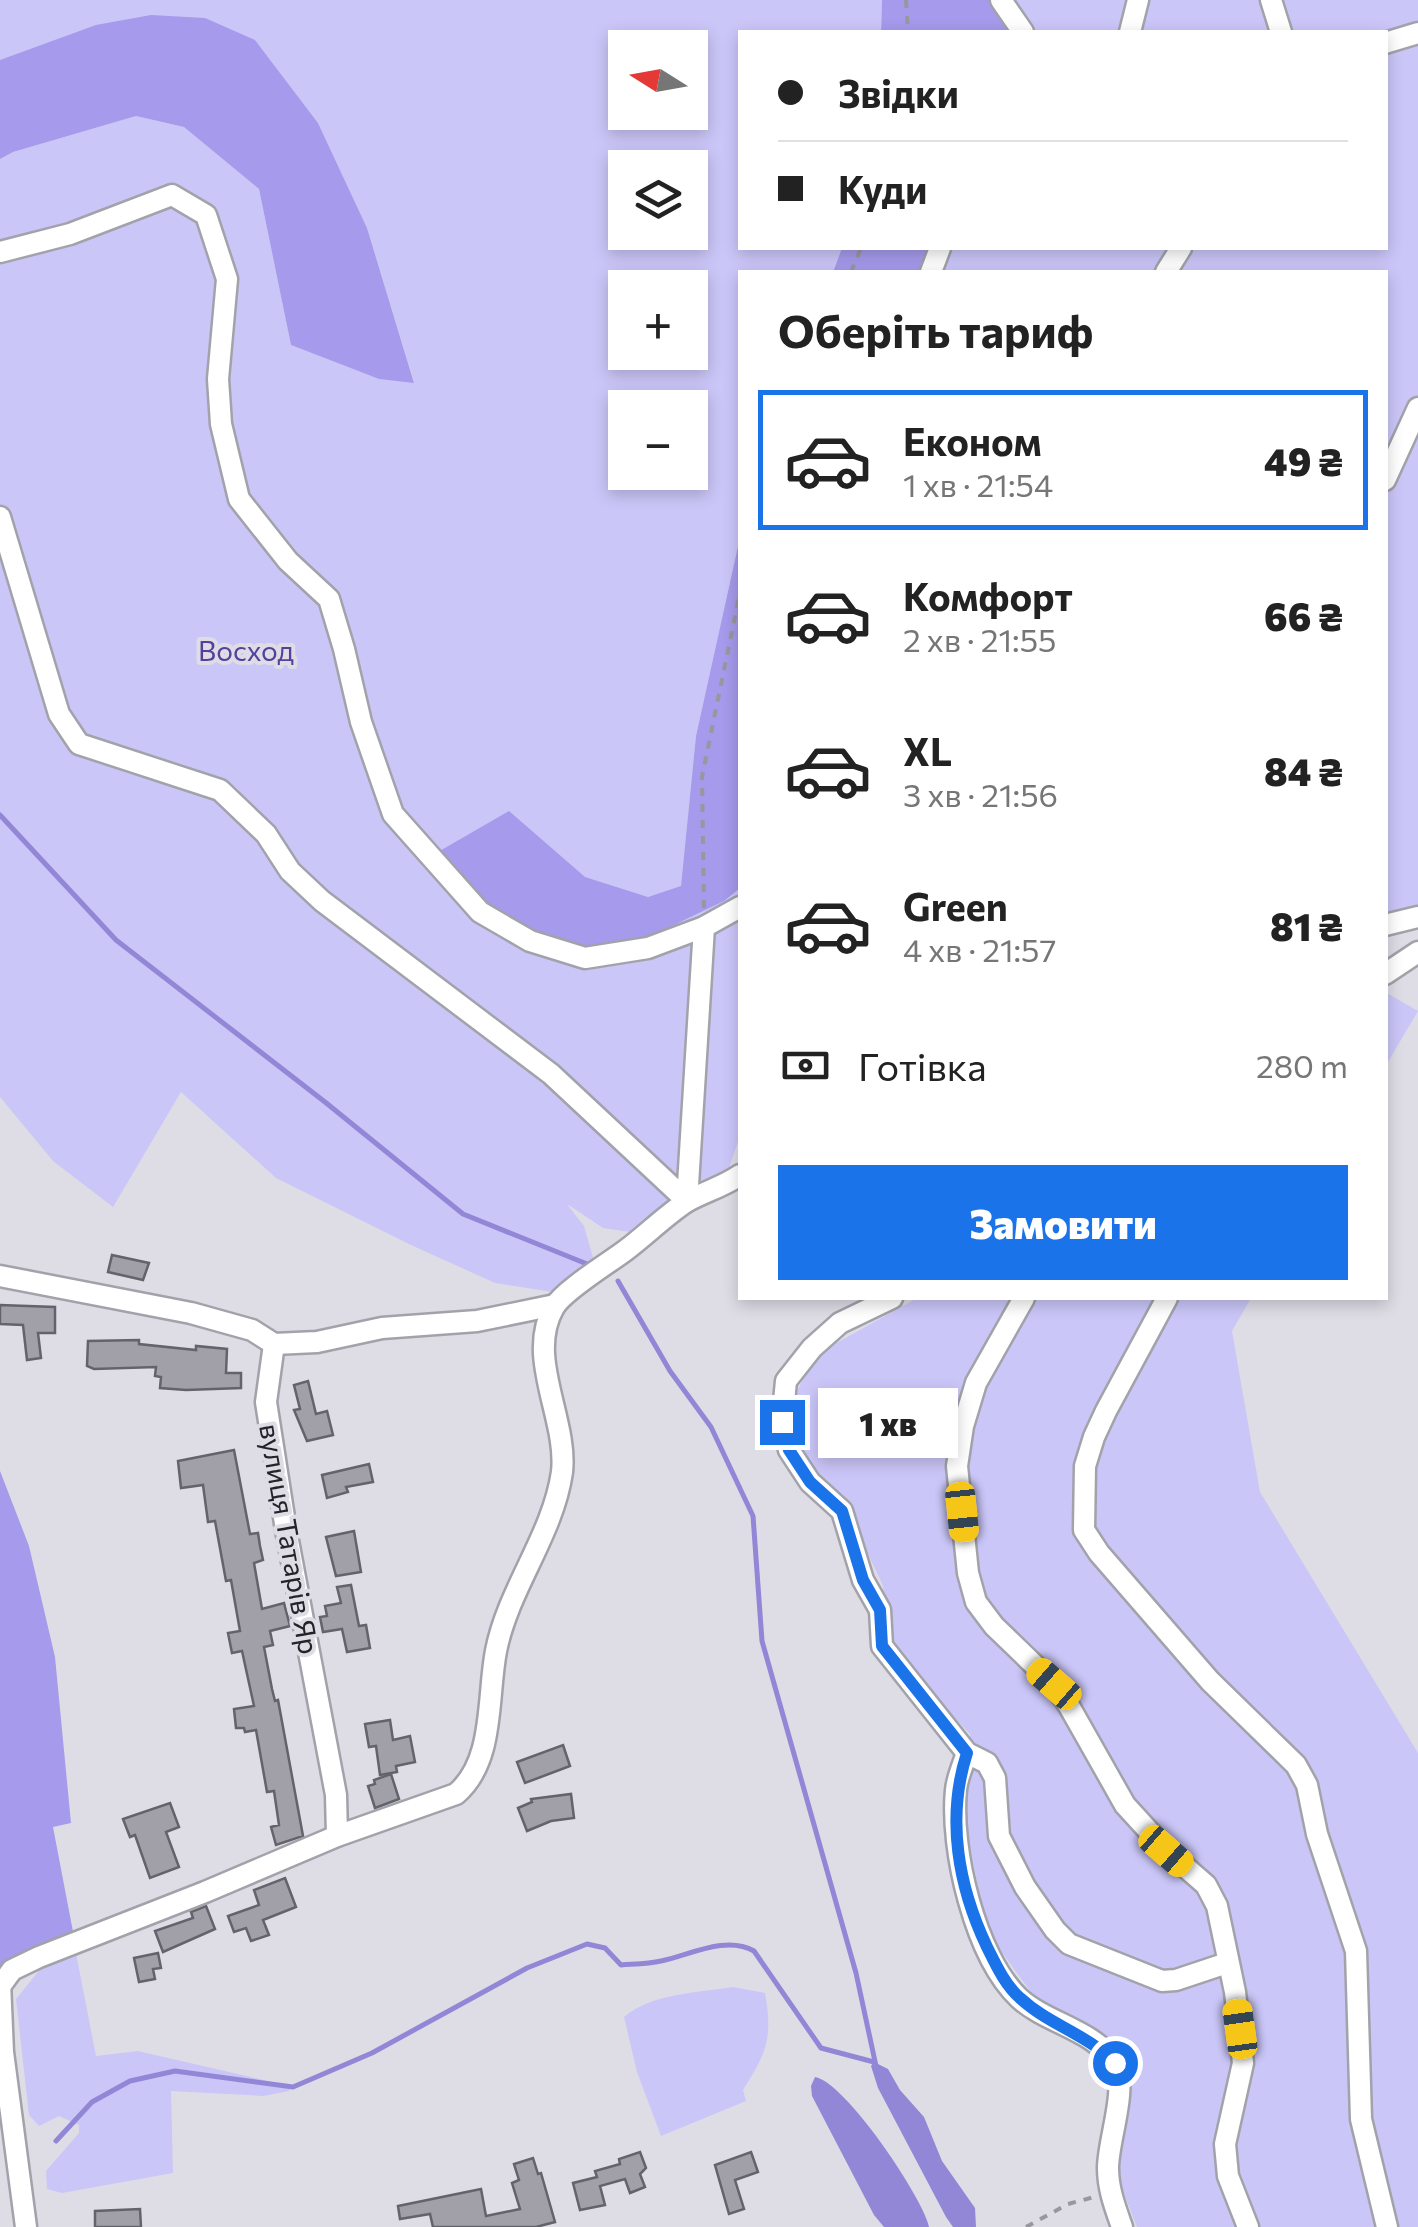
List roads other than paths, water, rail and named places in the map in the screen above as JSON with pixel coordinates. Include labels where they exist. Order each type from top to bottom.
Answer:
[{"type":"street","points":[[1001,0],[1022,30]]},
{"type":"street","points":[[1130,30],[1138,0]]},
{"type":"street","points":[[1271,0],[1280,30]]},
{"type":"street","points":[[1388,42],[1418,34]]},
{"type":"street","points":[[0,252],[70,234],[172,195],[206,216],[227,279],[218,379],[221,424],[239,499],[288,562],[329,599],[361,722],[393,814],[480,912],[530,941],[585,958],[648,948],[704,927],[738,907]]},
{"type":"street","points":[[1388,473],[1418,408]]},
{"type":"street","points":[[0,517],[58,714],[80,744],[220,790],[266,834],[290,871],[322,901],[551,1074],[687,1201]]},
{"type":"street","points":[[1388,924],[1418,917]]},
{"type":"street","points":[[687,1201],[704,927]]},
{"type":"street","points":[[1388,972],[1418,952]]},
{"type":"street","points":[[0,1276],[191,1313],[252,1330],[274,1344],[317,1342],[382,1328],[477,1322],[555,1305],[687,1201],[723,1187],[738,1176]]},
{"type":"street","points":[[888,1300],[840,1323],[812,1348],[786,1381],[782,1422],[789,1450],[810,1482],[842,1511],[863,1580],[880,1610],[882,1646],[967,1753],[986,1763],[995,1778],[999,1836],[1007,1856],[1045,1916],[1069,1944],[1162,1981],[1227,1963]]},
{"type":"street","points":[[1023,1300],[976,1383],[963,1426],[958,1466],[968,1573],[976,1602],[994,1626],[1054,1684],[1124,1805],[1166,1851],[1206,1885],[1217,1906],[1235,1992],[1243,2064],[1225,2144],[1228,2176],[1248,2227]]},
{"type":"street","points":[[1167,1300],[1094,1437],[1085,1466],[1084,1530],[1099,1553],[1197,1667],[1296,1765],[1307,1785],[1317,1834],[1356,1951],[1362,2119],[1387,2227]]},
{"type":"street","points":[[26,2227],[3,2052],[0,1983],[12,1970],[337,1836],[456,1794],[471,1781],[479,1763],[496,1647],[550,1514],[562,1473],[562,1440],[546,1359],[546,1332],[555,1305]]},
{"type":"street","name":"вулиця Татарів Яр","points":[[274,1344],[266,1402],[336,1796],[337,1836]]},
{"type":"street","points":[[967,1753],[956,1786],[955,1818],[964,1888],[1000,1974],[1018,1997],[1048,2019],[1101,2048],[1115,2063],[1119,2082],[1108,2166],[1110,2193],[1122,2227]]},
{"type":"waterway","points":[[0,815],[116,940],[463,1214],[592,1266]]},
{"type":"waterway","points":[[618,1281],[670,1371],[711,1427],[753,1516],[762,1641],[856,1973],[876,2066]]},
{"type":"waterway","points":[[56,2141],[92,2102],[130,2081],[175,2071],[293,2087],[372,2053],[527,1968],[587,1944],[605,1948],[621,1965],[656,1962],[720,1946],[754,1951],[821,2048],[874,2062]]},
{"type":"park label","name":"Восход","points":[[246,651]]}]
